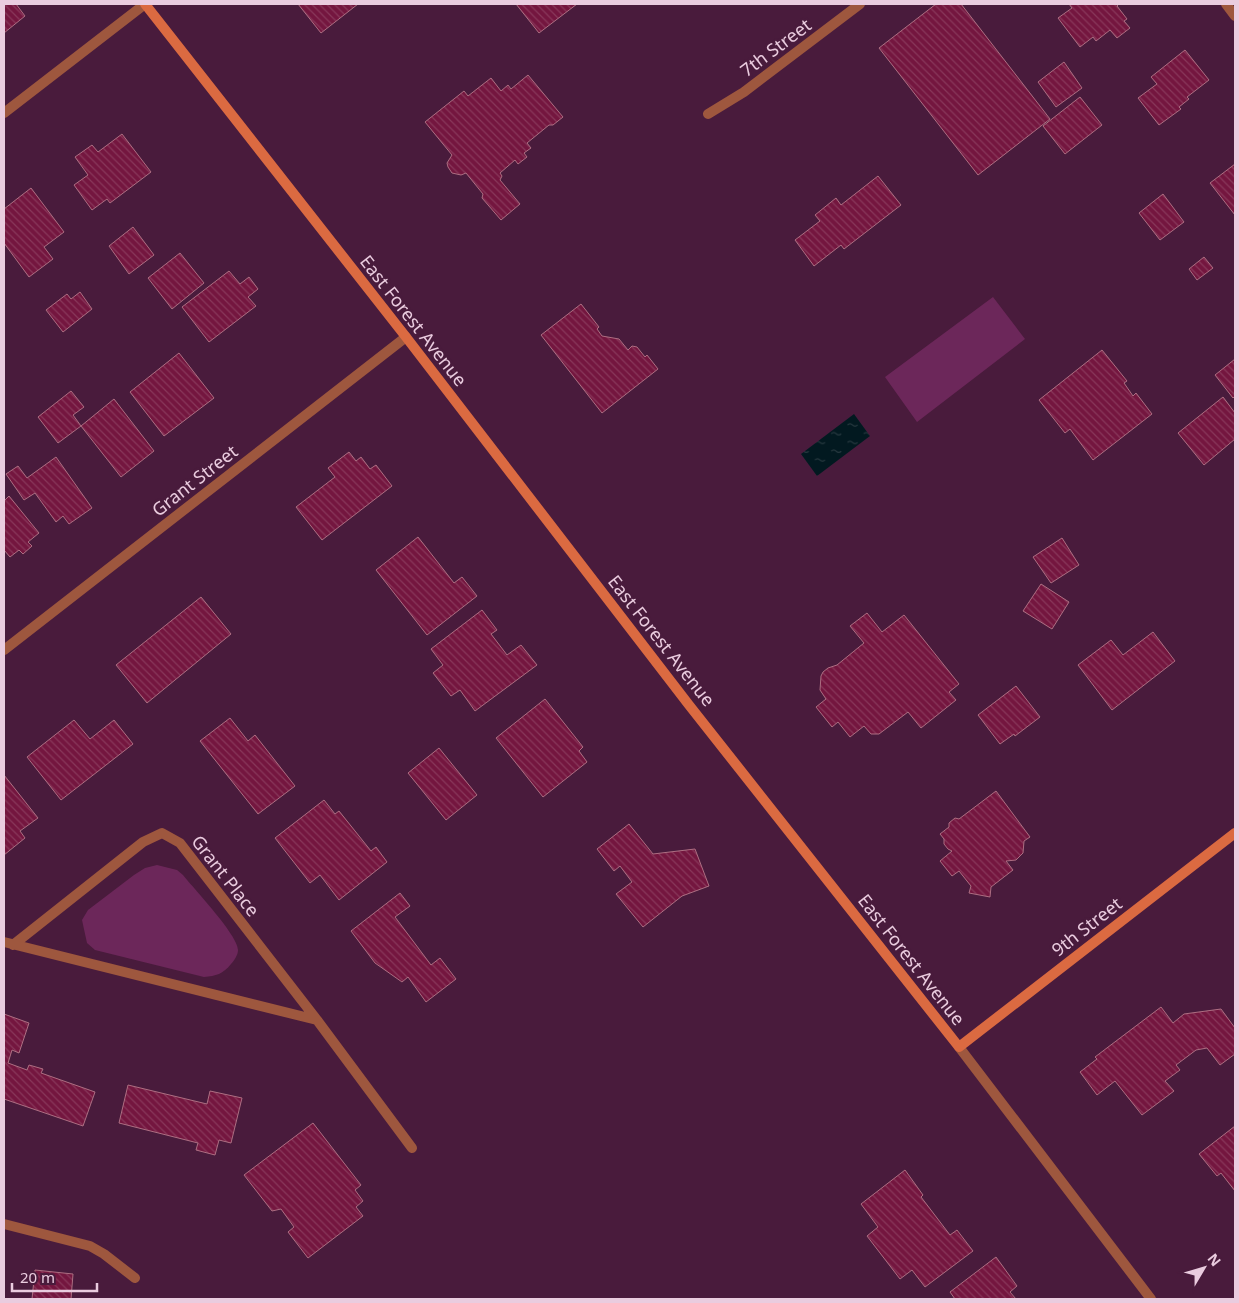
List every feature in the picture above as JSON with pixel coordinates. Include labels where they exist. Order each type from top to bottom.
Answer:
[{"type":"street","points":[[4,113],[145,4]]},
{"type":"street","name":"East Forest Avenue","points":[[145,4],[406,336],[695,712],[959,1047],[1151,1299]]},
{"type":"street","name":"7th Street","points":[[708,114],[744,92],[860,4]]},
{"type":"street","points":[[1226,4],[1235,16]]},
{"type":"street","name":"Grant Street","points":[[4,650],[406,336]]},
{"type":"street","name":"Grant Place","points":[[8,944],[143,842],[162,833],[180,843],[317,1020],[412,1148]]},
{"type":"street","name":"9th Street","points":[[959,1047],[1235,833]]},
{"type":"street","name":"Grant Place","points":[[8,944],[317,1020]]},
{"type":"street","points":[[4,1224],[90,1246],[104,1254],[135,1278]]},
{"type":"shaded area","points":[[993,297],[1025,339],[917,422],[885,377]]},
{"type":"shaded area","points":[[157,865],[177,870],[183,875],[231,934],[238,952],[233,961],[222,972],[204,977],[95,950],[87,943],[82,920],[88,910],[134,875],[145,868]]},
{"type":"water","points":[[854,414],[870,436],[817,476],[801,454]]},
{"type":"building","points":[[4,4],[16,4],[25,16],[4,33]]},
{"type":"building","points":[[298,4],[358,4],[321,33]]},
{"type":"building","points":[[516,4],[577,4],[539,33]]},
{"type":"building","points":[[936,4],[961,4],[1050,119],[978,175],[879,48]]},
{"type":"building","points":[[1069,4],[1119,4],[1117,6],[1127,19],[1124,21],[1130,28],[1117,38],[1110,30],[1096,41],[1093,37],[1080,47],[1058,18],[1072,8]]},
{"type":"building","points":[[1185,50],[1209,80],[1187,97],[1189,99],[1179,107],[1181,109],[1159,125],[1138,98],[1157,84],[1151,77]]},
{"type":"building","points":[[1064,62],[1082,88],[1056,107],[1038,82]]},
{"type":"building","points":[[528,75],[563,117],[553,125],[549,125],[527,143],[531,148],[524,153],[527,157],[518,164],[515,160],[500,173],[502,176],[500,180],[520,204],[501,220],[482,198],[483,194],[466,173],[461,175],[452,173],[447,163],[452,155],[425,122],[464,91],[468,96],[491,78],[501,91],[508,85],[511,89]]},
{"type":"building","points":[[1080,97],[1102,125],[1065,154],[1043,126]]},
{"type":"building","points":[[122,134],[151,172],[110,203],[107,199],[92,210],[74,185],[88,175],[75,157],[92,145],[98,152]]},
{"type":"building","points":[[1235,164],[1235,215],[1210,183]]},
{"type":"building","points":[[878,176],[901,205],[844,249],[841,245],[814,266],[795,240],[820,221],[815,215],[836,198],[841,205]]},
{"type":"building","points":[[31,188],[64,232],[44,247],[53,259],[29,277],[4,243],[4,209]]},
{"type":"building","points":[[1163,194],[1184,222],[1160,240],[1139,213]]},
{"type":"building","points":[[133,227],[154,255],[129,274],[109,246]]},
{"type":"building","points":[[180,253],[204,283],[172,309],[148,278]]},
{"type":"building","points":[[1204,257],[1213,268],[1197,280],[1189,269]]},
{"type":"building","points":[[229,271],[240,284],[249,277],[258,289],[248,297],[256,306],[209,342],[182,307]]},
{"type":"building","points":[[80,292],[92,309],[63,332],[46,310],[67,294],[71,299]]},
{"type":"building","points":[[581,304],[599,327],[597,329],[602,336],[619,339],[628,350],[632,346],[637,347],[645,357],[647,355],[658,369],[602,413],[541,335]]},
{"type":"building","points":[[1102,350],[1127,381],[1124,383],[1133,396],[1136,393],[1152,414],[1093,460],[1070,429],[1065,433],[1039,400]]},
{"type":"building","points":[[179,353],[214,398],[164,436],[130,392]]},
{"type":"building","points":[[1235,359],[1235,396],[1233,398],[1215,375]]},
{"type":"building","points":[[71,391],[84,407],[73,415],[81,426],[58,443],[38,417]]},
{"type":"building","points":[[1223,397],[1235,413],[1235,439],[1204,465],[1178,433]]},
{"type":"building","points":[[114,399],[154,451],[121,477],[81,426]]},
{"type":"building","points":[[349,452],[356,461],[361,457],[370,469],[376,465],[392,486],[322,540],[296,507],[335,477],[328,468]]},
{"type":"building","points":[[56,457],[92,508],[69,524],[63,516],[56,522],[35,493],[24,500],[6,474],[18,466],[27,478]]},
{"type":"building","points":[[9,496],[39,533],[28,542],[32,546],[23,554],[19,550],[10,557],[4,550],[4,501]]},
{"type":"building","points":[[418,537],[454,583],[462,577],[477,596],[427,635],[376,570]]},
{"type":"building","points":[[1062,538],[1079,565],[1051,583],[1033,557]]},
{"type":"building","points":[[1041,584],[1069,602],[1052,629],[1023,611]]},
{"type":"building","points":[[201,597],[231,634],[147,703],[116,665]]},
{"type":"building","points":[[482,610],[497,630],[491,634],[507,655],[521,645],[537,665],[475,711],[460,690],[451,696],[433,673],[443,665],[431,649]]},
{"type":"building","points":[[867,613],[882,632],[904,615],[959,684],[949,692],[956,700],[921,728],[908,712],[879,734],[871,734],[864,726],[850,737],[838,722],[832,727],[816,707],[826,699],[820,690],[823,672],[837,665],[864,643],[850,626]]},
{"type":"building","points":[[1153,632],[1175,661],[1112,710],[1078,665],[1111,640],[1123,655]]},
{"type":"building","points":[[1016,686],[1040,717],[1015,736],[1014,734],[1000,744],[978,715]]},
{"type":"building","points":[[545,699],[583,747],[579,751],[587,762],[543,797],[496,738]]},
{"type":"building","points":[[230,718],[248,741],[255,735],[295,786],[258,814],[200,741]]},
{"type":"building","points":[[74,720],[90,739],[114,720],[133,744],[61,800],[27,757]]},
{"type":"building","points":[[439,748],[477,795],[446,820],[408,773]]},
{"type":"building","points":[[4,775],[38,818],[20,831],[25,838],[4,855]]},
{"type":"building","points":[[996,791],[1030,837],[1024,841],[1023,853],[1016,860],[1006,861],[1013,870],[991,887],[990,897],[969,893],[971,886],[959,871],[952,876],[940,861],[952,851],[944,844],[944,839],[940,834],[949,827],[949,823],[955,818],[959,819]]},
{"type":"building","points":[[324,800],[335,814],[339,811],[371,851],[376,847],[387,862],[339,900],[320,875],[310,883],[275,838]]},
{"type":"building","points":[[629,824],[653,854],[695,849],[709,886],[682,896],[643,927],[616,894],[632,882],[620,866],[614,871],[597,849]]},
{"type":"building","points":[[400,893],[410,906],[395,917],[431,965],[440,958],[456,979],[426,1002],[408,977],[402,982],[375,963],[351,931]]},
{"type":"building","points":[[1161,1007],[1173,1023],[1184,1014],[1221,1009],[1235,1028],[1235,1054],[1220,1065],[1207,1048],[1196,1050],[1176,1065],[1180,1070],[1165,1081],[1174,1091],[1142,1115],[1115,1081],[1097,1095],[1080,1072],[1097,1059],[1095,1057]]},
{"type":"building","points":[[4,1014],[29,1023],[19,1053],[12,1050],[8,1063],[27,1070],[29,1065],[43,1069],[41,1073],[95,1092],[83,1126],[4,1099]]},
{"type":"building","points":[[128,1085],[207,1104],[210,1091],[242,1098],[231,1143],[219,1140],[215,1155],[196,1150],[198,1143],[119,1123]]},
{"type":"building","points":[[313,1123],[361,1185],[355,1190],[363,1201],[356,1207],[363,1216],[308,1258],[288,1232],[294,1227],[281,1209],[272,1211],[244,1175]]},
{"type":"building","points":[[1235,1126],[1235,1191],[1221,1173],[1217,1176],[1199,1154]]},
{"type":"building","points":[[905,1170],[923,1195],[921,1197],[950,1235],[957,1230],[973,1251],[925,1287],[912,1270],[900,1279],[867,1236],[878,1227],[861,1204]]},
{"type":"building","points":[[996,1257],[1017,1286],[1010,1292],[1016,1299],[955,1299],[950,1292]]},
{"type":"building","points":[[35,1270],[73,1274],[71,1299],[32,1299]]}]
